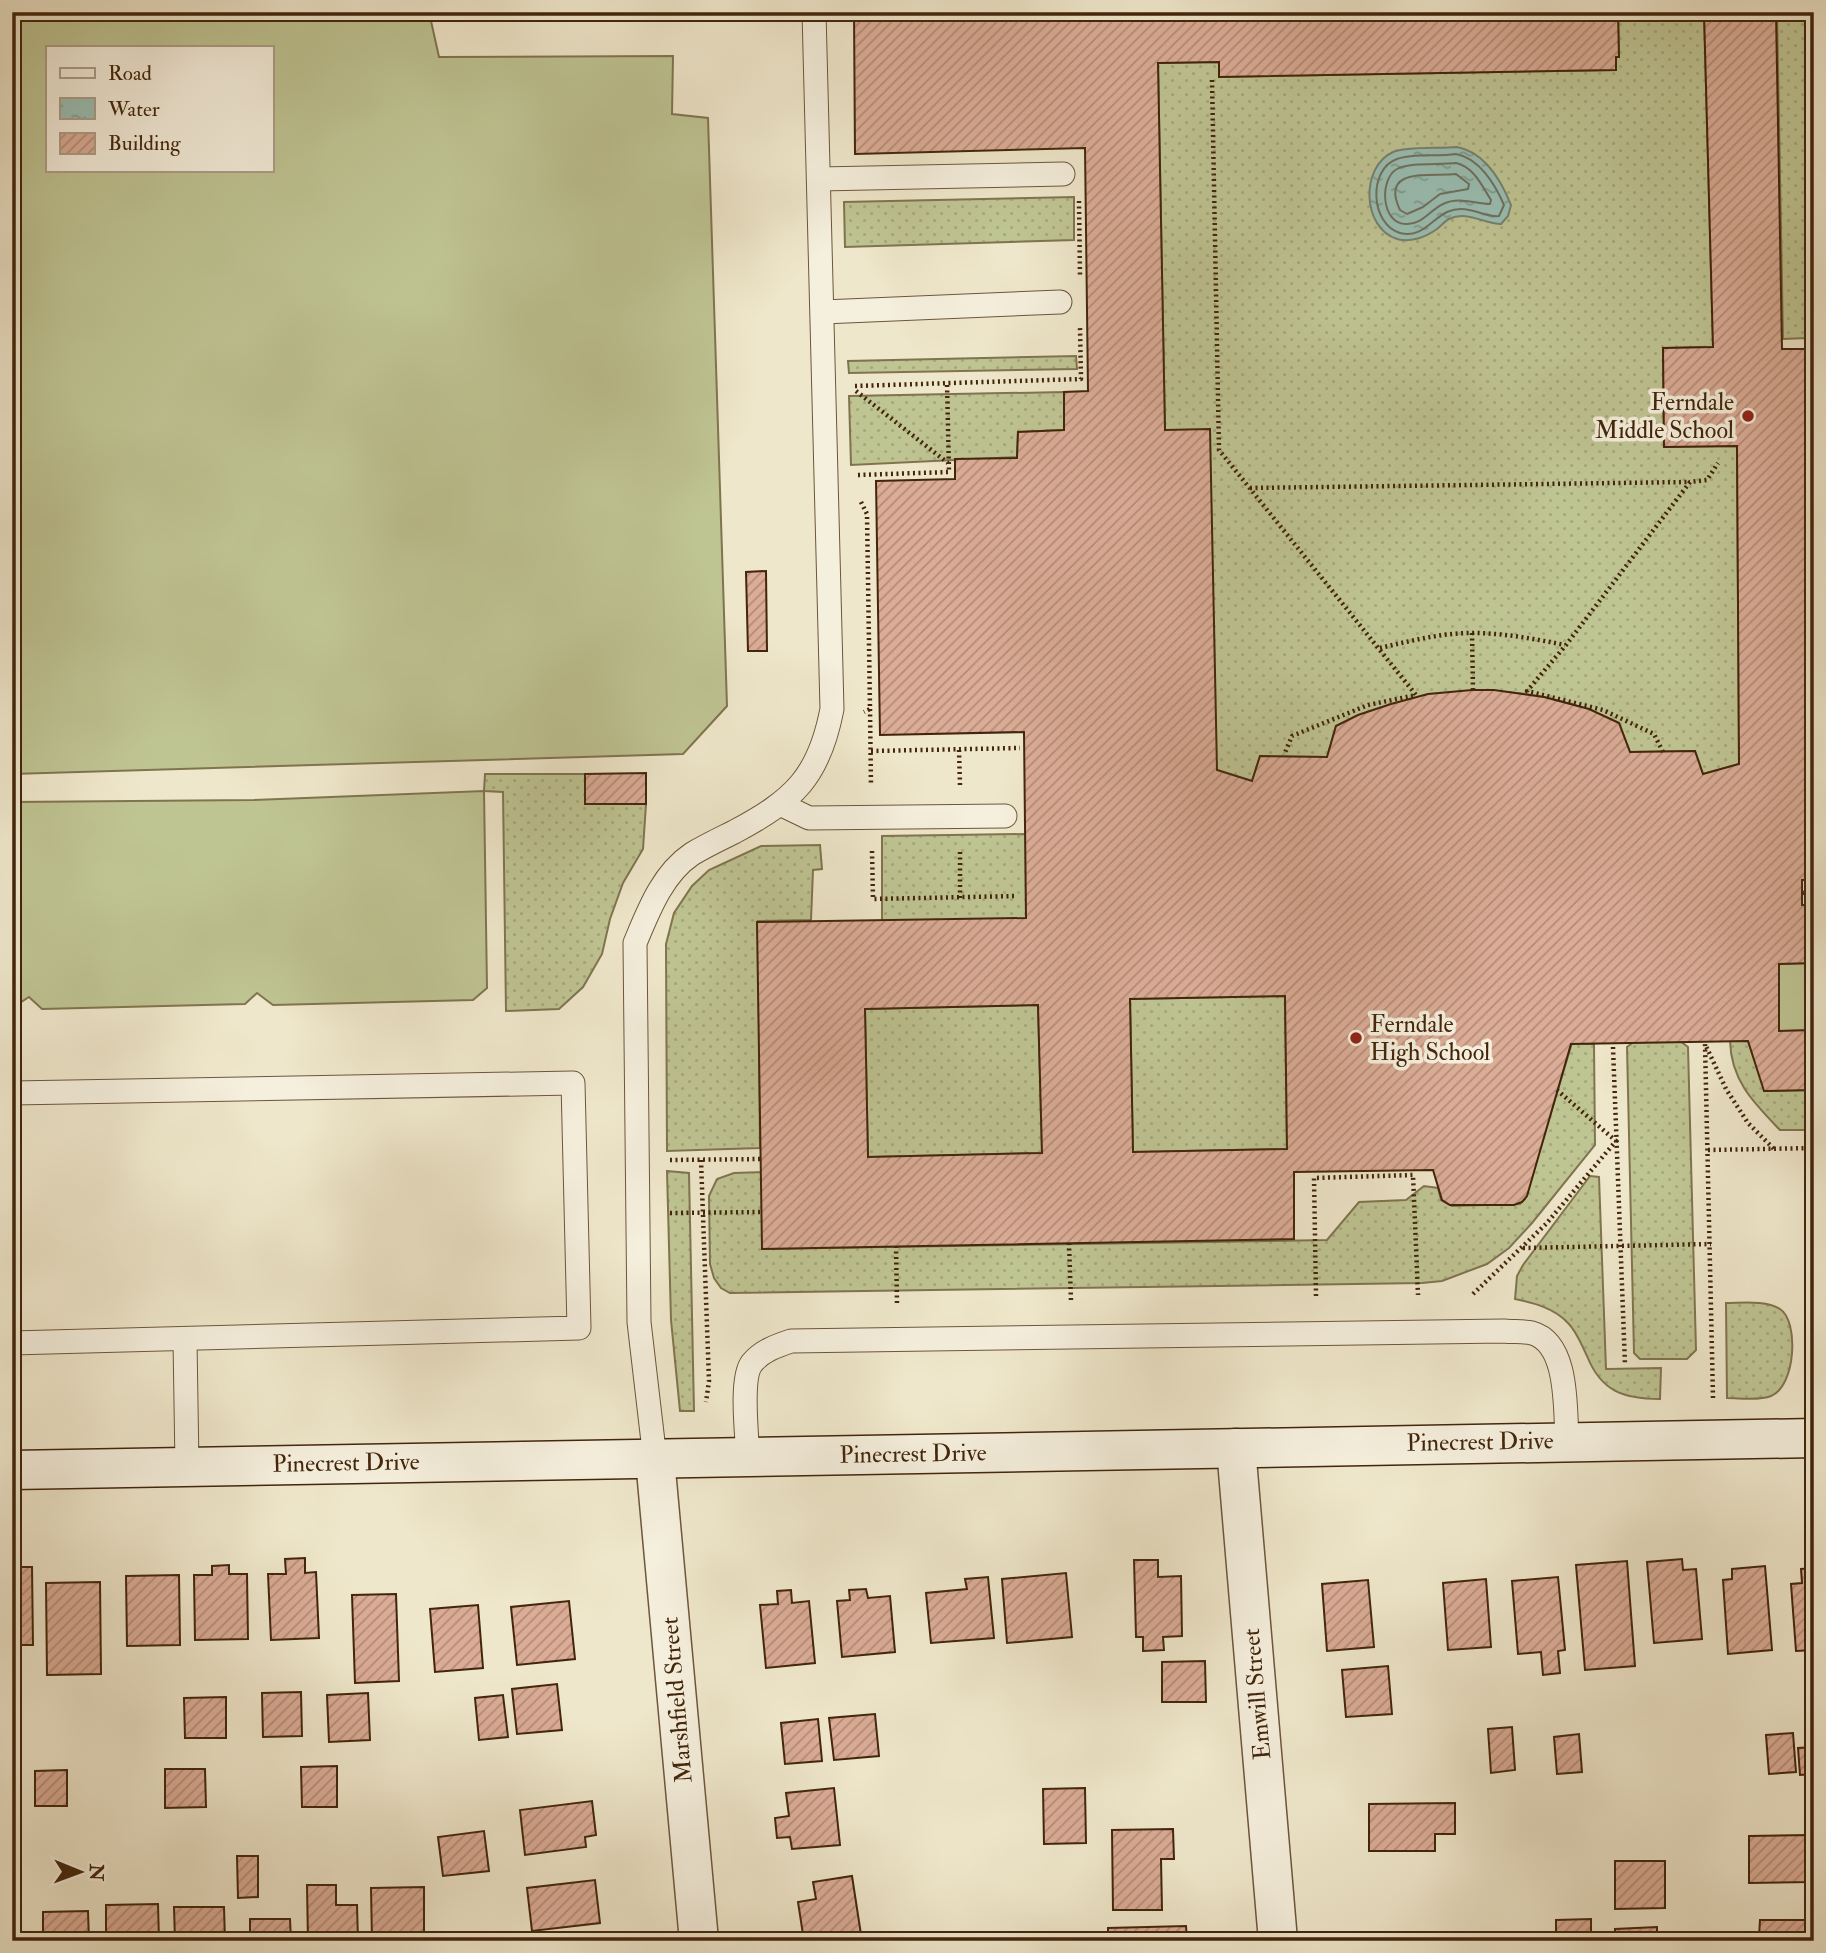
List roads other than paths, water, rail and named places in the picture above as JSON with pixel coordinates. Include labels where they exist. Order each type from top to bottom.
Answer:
[{"type":"street","name":"Pinecrest Drive","points":[[12,1470],[1567,1440],[1814,1438]]},
{"type":"street","name":"Emwill Street","points":[[1236,1448],[1278,1941]]},
{"type":"street","name":"Marshfield Street","points":[[655,1459],[699,1941]]},
{"type":"lane","points":[[655,1459],[639,1322],[635,943],[657,891],[690,855],[755,821],[794,794],[810,774],[821,751],[832,709],[814,12]]},
{"type":"lane","points":[[819,179],[1063,174]]},
{"type":"lane","points":[[823,312],[1060,302]]},
{"type":"lane","points":[[780,804],[809,818],[1005,816]]},
{"type":"lane","points":[[12,1093],[573,1083],[579,1328],[12,1343]]},
{"type":"lane","points":[[748,1457],[746,1380],[751,1364],[769,1349],[791,1341],[1504,1331],[1533,1333],[1553,1348],[1562,1372],[1567,1440]]},
{"type":"lane","points":[[186,1340],[187,1466]]},
{"type":"water","points":[[1457,147],[1475,155],[1490,168],[1511,205],[1508,216],[1501,224],[1456,217],[1428,235],[1412,240],[1397,239],[1385,233],[1372,211],[1370,197],[1375,170],[1382,160],[1399,150]]},
{"type":"place","name":"Ferndale Middle School","points":[[1748,416]]},
{"type":"place","name":"Ferndale High School","points":[[1356,1038]]}]
